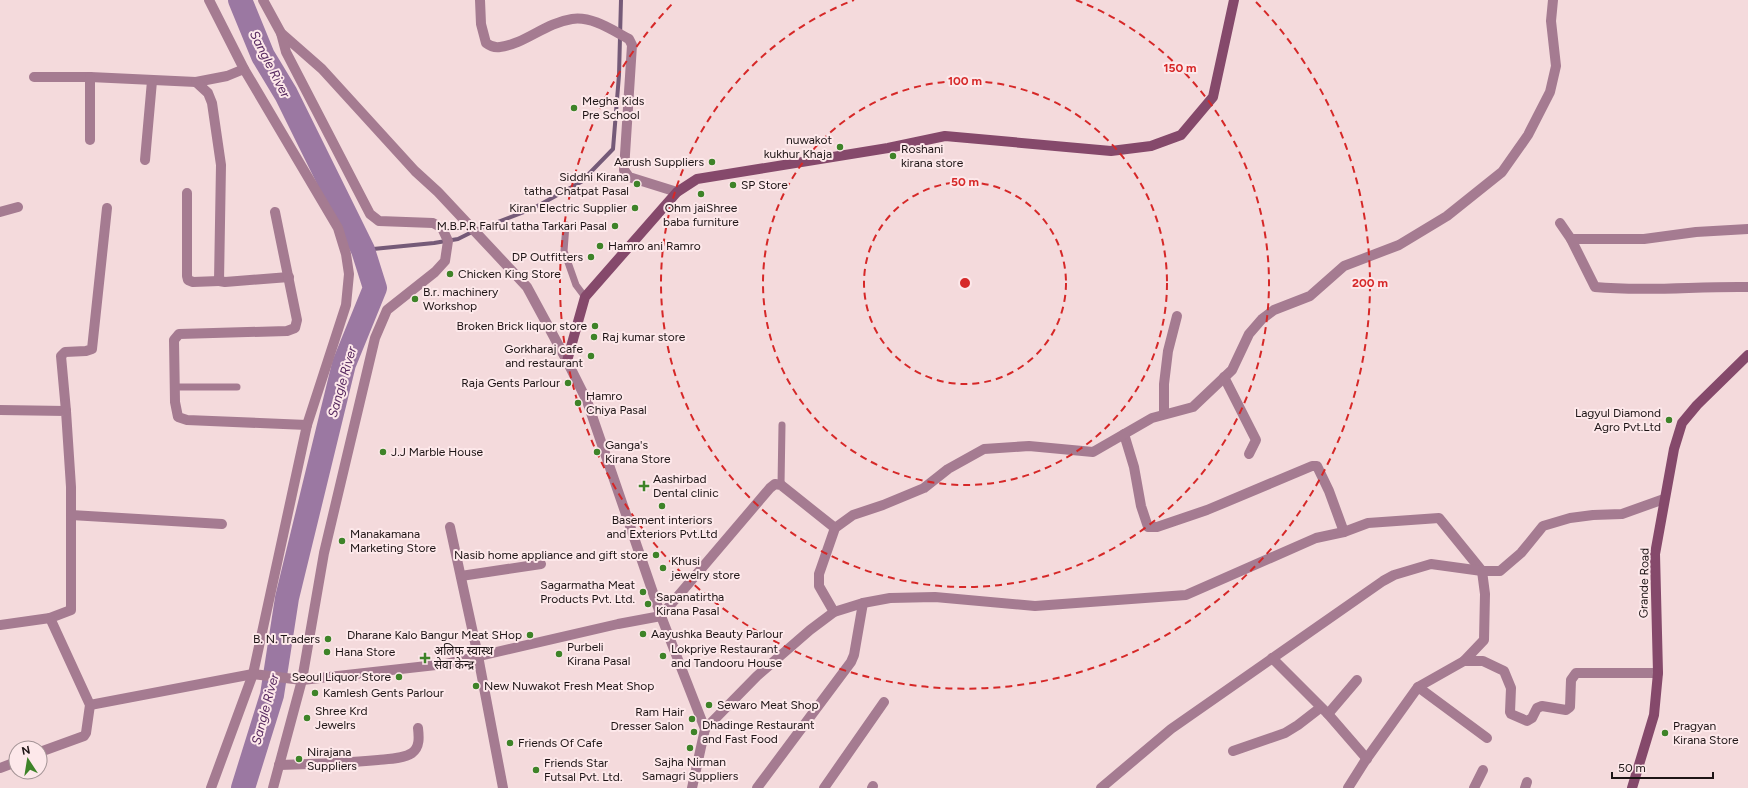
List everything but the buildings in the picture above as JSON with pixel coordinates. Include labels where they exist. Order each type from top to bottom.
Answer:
[{"type":"street","points":[[209,0],[244,69],[338,228],[346,254],[349,274],[346,304],[307,425],[257,675],[211,788]]},
{"type":"street","points":[[263,0],[281,33],[286,52],[370,214],[379,221],[433,224],[442,228],[448,241],[445,261],[435,272],[387,310],[375,338],[324,553],[298,679],[273,788]]},
{"type":"street","points":[[480,0],[481,24],[486,43],[491,46],[499,48],[514,43],[556,23],[572,19],[596,22],[629,39],[632,45],[624,170],[628,177],[677,192]]},
{"type":"street","points":[[567,361],[585,297],[677,192],[697,179],[888,148],[945,136],[1111,151],[1151,146],[1181,135],[1213,97],[1234,0]]},
{"type":"street","points":[[834,612],[819,586],[819,574],[835,528],[853,515],[884,505],[924,488],[948,469],[984,449],[1029,446],[1093,452],[1152,418],[1193,407],[1232,370],[1249,334],[1262,319],[1274,310],[1310,296],[1344,266],[1400,245],[1447,216],[1502,172],[1528,135],[1550,92],[1556,66],[1551,21],[1553,0]]},
{"type":"street","points":[[281,33],[322,69],[415,171],[438,192],[527,287],[587,401],[661,616],[705,729]]},
{"type":"street","points":[[34,77],[90,77],[196,82],[227,76],[244,69]]},
{"type":"street","points":[[90,77],[90,140]]},
{"type":"street","points":[[145,160],[152,81]]},
{"type":"street","points":[[196,82],[208,93],[212,103],[221,165],[219,281]]},
{"type":"street","points":[[187,193],[186,276],[188,280],[193,282],[225,282],[289,277]]},
{"type":"street","points":[[0,212],[18,208]]},
{"type":"street","points":[[0,625],[50,618],[71,610],[71,487],[61,356],[64,352],[86,351],[92,349],[107,208]]},
{"type":"street","points":[[275,212],[297,320],[295,328],[286,331],[179,334],[174,340],[175,402],[178,417],[187,420],[307,425]]},
{"type":"street","points":[[1560,223],[1571,239],[1595,287],[1640,289],[1678,287],[1748,287]]},
{"type":"street","points":[[1571,239],[1644,239],[1696,232],[1748,229]]},
{"type":"street","points":[[1164,414],[1164,384],[1168,351],[1177,316]]},
{"type":"street","name":"Grande Road","points":[[1632,788],[1654,715],[1658,673],[1655,554],[1674,449],[1682,424],[1697,405],[1748,356]]},
{"type":"street","points":[[1224,377],[1256,440],[1249,454]]},
{"type":"street","points":[[0,410],[66,411]]},
{"type":"street","points":[[1124,434],[1134,467],[1141,506],[1148,527],[1157,527],[1207,510],[1312,466],[1317,466],[1329,491],[1344,532]]},
{"type":"street","points":[[90,705],[257,675],[298,679],[445,664],[618,624],[661,616],[775,484],[781,485],[835,528]]},
{"type":"street","points":[[1101,788],[1171,730],[1272,658],[1383,581],[1394,575],[1431,564],[1482,571],[1500,571],[1521,553],[1543,526],[1570,518],[1593,515],[1622,514],[1664,499]]},
{"type":"street","points":[[71,516],[222,524]]},
{"type":"street","points":[[692,788],[705,729],[757,676],[810,630],[834,612],[863,602],[890,598],[935,597],[1035,606],[1186,596],[1316,538],[1344,532],[1368,523],[1439,518],[1482,571],[1485,594],[1484,640],[1464,661],[1418,688],[1348,788]]},
{"type":"street","points":[[450,528],[478,656],[503,788]]},
{"type":"street","points":[[461,576],[541,564]]},
{"type":"street","points":[[757,788],[851,662],[854,655],[863,602]]},
{"type":"street","points":[[48,749],[84,736],[86,733],[90,705],[50,618]]},
{"type":"street","points":[[1272,658],[1324,711],[1367,759]]},
{"type":"street","points":[[1464,661],[1482,660],[1504,671],[1511,688],[1510,712],[1511,714],[1527,721],[1532,718],[1537,708],[1542,706],[1566,710],[1570,707],[1571,680],[1576,673],[1658,673]]},
{"type":"street","points":[[1233,751],[1285,733],[1298,726],[1324,711],[1357,680]]},
{"type":"street","points":[[1418,688],[1487,738]]},
{"type":"street","points":[[824,788],[884,702]]},
{"type":"street","points":[[279,765],[342,763],[398,758],[411,754],[416,748],[419,740],[418,728]]},
{"type":"street","points":[[1474,788],[1483,770]]},
{"type":"lane","points":[[566,225],[564,251],[576,285],[585,297]]},
{"type":"lane","points":[[175,387],[238,387]]},
{"type":"lane","points":[[781,485],[782,425]]},
{"type":"waterway","name":"Sangle River","points":[[240,0],[263,56],[286,94],[363,250],[375,288],[344,364],[287,598],[272,695],[243,788]]},
{"type":"waterway","points":[[363,250],[434,243],[458,239],[474,231],[532,209],[581,182],[613,149],[619,75],[621,0]]},
{"type":"place","name":"Megha Kids Pre School","points":[[574,108]]},
{"type":"place","name":"nuwakot kukhur Khaja","points":[[840,147]]},
{"type":"place","name":"Roshani kirana store","points":[[893,156]]},
{"type":"place","name":"Aarush Suppliers","points":[[712,162]]},
{"type":"place","name":"Siddhi Kirana tatha Chatpat Pasal","points":[[637,184]]},
{"type":"place","name":"SP Store","points":[[733,185]]},
{"type":"place","name":"Ohm jaiShree baba furniture","points":[[701,194]]},
{"type":"place","name":"Kiran Electric Supplier","points":[[635,208]]},
{"type":"place","name":"M.B.P.R Falful tatha Tarkari Pasal","points":[[615,226]]},
{"type":"place","name":"Hamro ani Ramro","points":[[600,246]]},
{"type":"place","name":"DP Outfitters","points":[[591,257]]},
{"type":"place","name":"Chicken King Store","points":[[450,274]]},
{"type":"place","name":"B.r. machinery Workshop","points":[[415,299]]},
{"type":"place","name":"Broken Brick liquor store","points":[[595,326]]},
{"type":"place","name":"Raj kumar store","points":[[594,337]]},
{"type":"place","name":"Gorkharaj cafe and restaurant","points":[[591,356]]},
{"type":"place","name":"Raja Gents Parlour","points":[[568,383]]},
{"type":"place","name":"Hamro Chiya Pasal","points":[[578,403]]},
{"type":"place","name":"Lagyul Diamond Agro Pvt.Ltd","points":[[1669,420]]},
{"type":"place","name":"J.J Marble House","points":[[383,452]]},
{"type":"place","name":"Ganga's Kirana Store","points":[[597,452]]},
{"type":"place","name":"Aashirbad Dental clinic","points":[[644,486]]},
{"type":"place","name":"Basement interiors and Exteriors Pvt.Ltd","points":[[662,506]]},
{"type":"place","name":"Manakamana Marketing Store","points":[[342,541]]},
{"type":"place","name":"Nasib home appliance and gift store","points":[[656,555]]},
{"type":"place","name":"Khusi jewelry store","points":[[663,568]]},
{"type":"place","name":"Sagarmatha Meat Products Pvt. Ltd.","points":[[643,592]]},
{"type":"place","name":"Sapanatirtha Kirana Pasal","points":[[648,604]]},
{"type":"place","name":"Aayushka Beauty Parlour","points":[[643,634]]},
{"type":"place","name":"Dharane Kalo Bangur Meat SHop","points":[[530,635]]},
{"type":"place","name":"B. N. Traders","points":[[328,639]]},
{"type":"place","name":"Hana Store","points":[[327,652]]},
{"type":"place","name":"Purbeli Kirana Pasal","points":[[559,654]]},
{"type":"place","name":"Lokpriye Restaurant and Tandooru House","points":[[663,656]]},
{"type":"place","name":"अलिफ स्वास्थ सेवा केन्द्र","points":[[425,658]]},
{"type":"place","name":"Seoul Liquor Store","points":[[399,677]]},
{"type":"place","name":"New Nuwakot Fresh Meat Shop","points":[[476,686]]},
{"type":"place","name":"Kamlesh Gents Parlour","points":[[315,693]]},
{"type":"place","name":"Sewaro Meat Shop","points":[[709,705]]},
{"type":"place","name":"Shree Krd Jewelrs","points":[[307,718]]},
{"type":"place","name":"Ram Hair Dresser Salon","points":[[692,719]]},
{"type":"place","name":"Dhadinge Restaurant and Fast Food","points":[[694,732]]},
{"type":"place","name":"Pragyan Kirana Store","points":[[1665,733]]},
{"type":"place","name":"Friends Of Cafe","points":[[510,743]]},
{"type":"place","name":"Sajha Nirman Samagri Suppliers","points":[[690,748]]},
{"type":"place","name":"Nirajana Suppliers","points":[[299,759]]},
{"type":"place","name":"Friends Star Futsal Pvt. Ltd.","points":[[536,770]]}]
